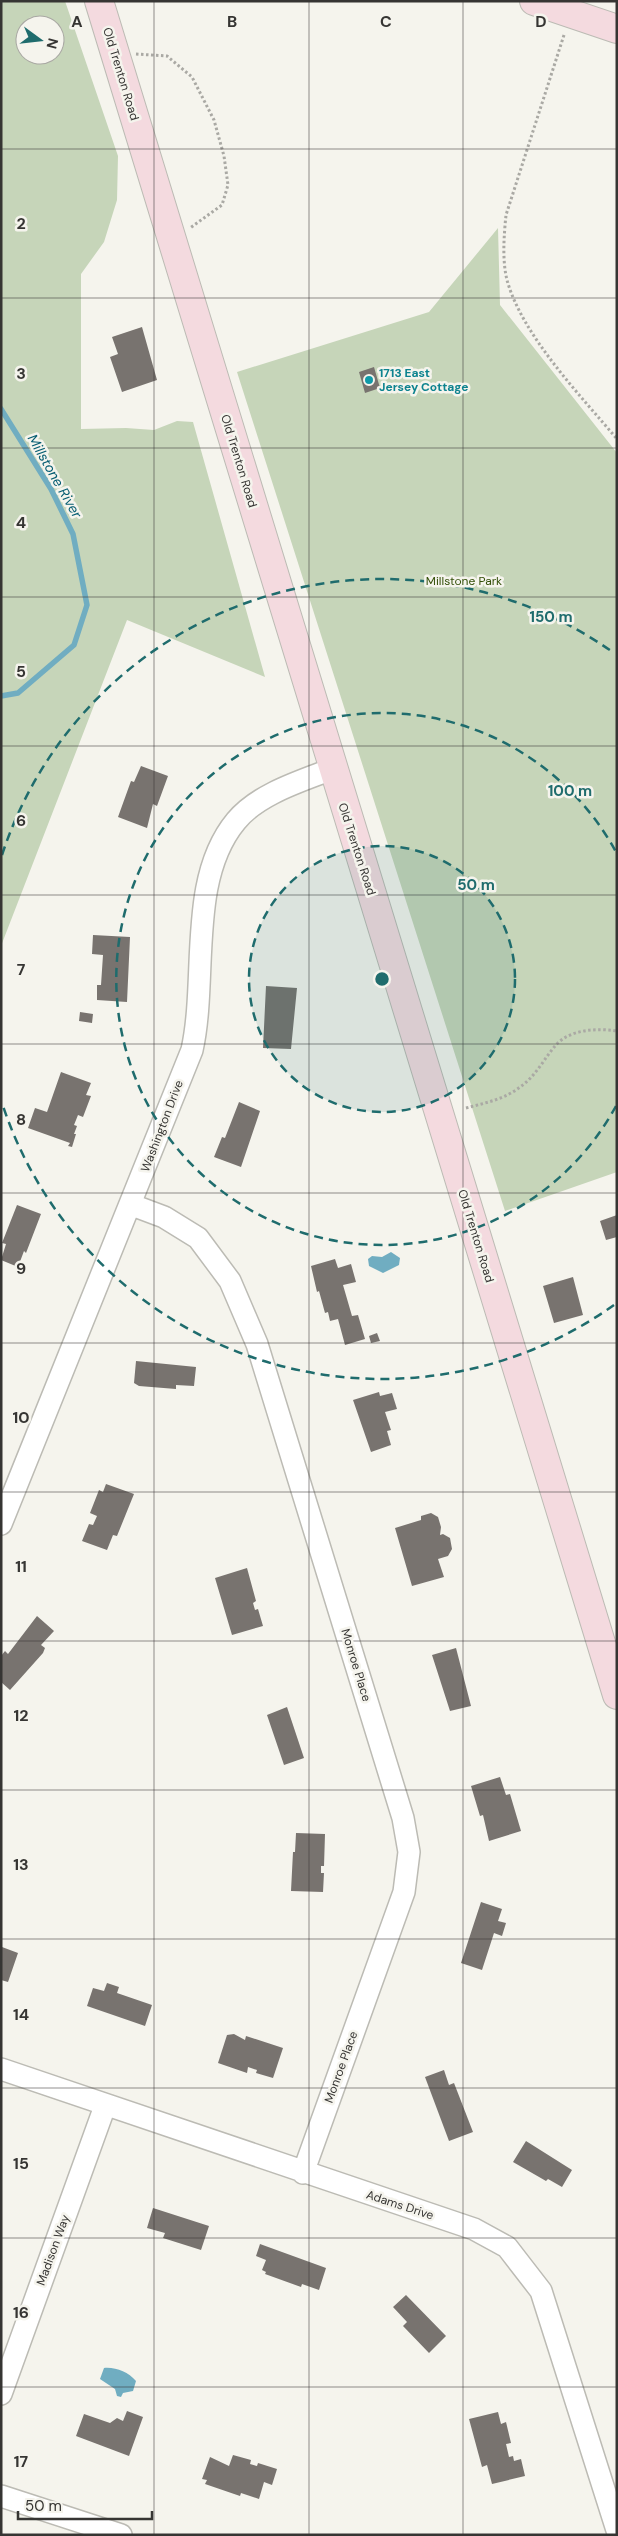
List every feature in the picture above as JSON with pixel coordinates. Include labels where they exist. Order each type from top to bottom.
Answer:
[{"type":"main road","name":"Old Trenton Road","points":[[99,1],[332,769],[617,1695]]},
{"type":"main road","points":[[534,1],[617,29]]},
{"type":"street","name":"Washington Drive","points":[[1,1524],[132,1205],[192,1050],[198,1025],[206,888],[215,854],[236,820],[262,800],[332,769]]},
{"type":"street","name":"Monroe Place","points":[[132,1205],[164,1217],[198,1238],[230,1281],[256,1344],[403,1818],[409,1852],[404,1892],[304,2173]]},
{"type":"street","name":"Adams Drive","points":[[1,2069],[105,2106],[474,2230],[506,2248],[541,2291],[617,2530]]},
{"type":"street","name":"Madison Way","points":[[1,2394],[105,2106]]},
{"type":"street","points":[[1,2496],[121,2535]]},
{"type":"path","points":[[572,14],[506,215],[504,238],[507,278],[520,314],[554,362],[617,439]]},
{"type":"path","points":[[117,59],[138,53],[167,56],[192,77],[214,120],[224,156],[228,184],[222,205],[172,240]]},
{"type":"path","points":[[466,1108],[499,1099],[521,1087],[544,1062],[556,1044],[577,1032],[602,1028],[617,1030]]},
{"type":"green space","points":[[1,1],[65,1],[118,156],[117,200],[104,242],[81,274],[81,429],[126,428],[154,430],[177,421],[193,422],[265,677],[127,620],[1,946]]},
{"type":"green space","name":"Millstone Park","points":[[498,228],[500,305],[617,453],[617,1172],[505,1211],[237,372],[429,312]]},
{"type":"water","points":[[391,1252],[400,1258],[399,1265],[383,1273],[369,1266],[368,1259],[372,1256],[382,1257]]},
{"type":"water","points":[[104,2368],[117,2369],[129,2375],[136,2381],[133,2391],[123,2393],[121,2397],[117,2396],[115,2389],[100,2379]]},
{"type":"building","points":[[142,327],[157,380],[122,392],[110,357],[118,354],[112,337]]},
{"type":"building","name":"1713 East Jersey Cottage","points":[[374,367],[380,388],[365,393],[359,372]]},
{"type":"building","points":[[141,766],[168,776],[157,806],[153,804],[147,828],[118,817],[131,781],[134,782]]},
{"type":"building","points":[[93,935],[130,937],[127,1002],[97,1000],[97,985],[101,985],[103,955],[92,954]]},
{"type":"building","points":[[266,986],[297,988],[291,1049],[263,1048]]},
{"type":"building","points":[[80,1012],[93,1014],[92,1023],[79,1021]]},
{"type":"building","points":[[61,1072],[91,1083],[86,1095],[91,1096],[83,1117],[78,1115],[74,1125],[77,1126],[72,1147],[68,1146],[70,1143],[28,1128],[35,1108],[47,1112]]},
{"type":"building","points":[[239,1102],[260,1111],[241,1167],[214,1157],[222,1137],[225,1138]]},
{"type":"building","points":[[17,1205],[41,1214],[26,1253],[24,1251],[18,1267],[1,1260],[6,1244],[2,1243]]},
{"type":"building","points":[[617,1215],[617,1237],[606,1240],[600,1221]]},
{"type":"building","points":[[335,1259],[338,1268],[351,1264],[356,1282],[343,1285],[352,1316],[358,1315],[365,1339],[345,1345],[338,1319],[330,1321],[328,1312],[325,1313],[319,1291],[317,1292],[311,1266]]},
{"type":"building","points":[[573,1277],[583,1315],[554,1323],[543,1286]]},
{"type":"building","points":[[377,1333],[380,1341],[371,1343],[369,1336]]},
{"type":"building","points":[[136,1361],[196,1367],[194,1386],[176,1385],[176,1389],[139,1386],[134,1383]]},
{"type":"building","points":[[379,1392],[380,1396],[392,1393],[397,1409],[385,1412],[391,1430],[387,1431],[391,1445],[371,1452],[353,1400]]},
{"type":"building","points":[[106,1484],[134,1494],[117,1536],[113,1535],[107,1550],[82,1541],[89,1524],[93,1525],[97,1516],[90,1513],[99,1490],[103,1492]]},
{"type":"building","points":[[431,1513],[438,1517],[441,1527],[440,1535],[443,1534],[450,1538],[452,1549],[448,1556],[438,1559],[444,1577],[412,1586],[395,1528],[421,1520],[421,1516]]},
{"type":"building","points":[[247,1568],[256,1601],[253,1603],[255,1610],[258,1609],[263,1626],[232,1635],[215,1578]]},
{"type":"building","points":[[37,1616],[54,1631],[41,1645],[45,1648],[43,1653],[10,1690],[1,1682],[1,1656],[5,1651],[8,1654]]},
{"type":"building","points":[[456,1648],[471,1706],[450,1711],[432,1655]]},
{"type":"building","points":[[287,1707],[304,1758],[284,1765],[267,1715]]},
{"type":"building","points":[[500,1777],[506,1795],[510,1794],[521,1831],[489,1841],[483,1815],[480,1816],[471,1786]]},
{"type":"building","points":[[296,1833],[325,1834],[324,1866],[321,1866],[321,1873],[324,1873],[323,1892],[291,1891]]},
{"type":"building","points":[[481,1902],[502,1909],[498,1921],[506,1923],[502,1936],[494,1933],[482,1970],[461,1963]]},
{"type":"building","points":[[2,1947],[18,1953],[8,1982],[1,1980]]},
{"type":"building","points":[[107,1983],[119,1987],[117,1993],[152,2005],[145,2026],[87,2006],[93,1988],[104,1991]]},
{"type":"building","points":[[234,2034],[245,2040],[246,2036],[283,2048],[273,2078],[256,2073],[257,2070],[248,2067],[247,2073],[218,2063],[227,2035]]},
{"type":"building","points":[[444,2070],[449,2085],[454,2083],[473,2132],[449,2141],[425,2077]]},
{"type":"building","points":[[526,2141],[572,2170],[562,2187],[548,2179],[546,2181],[513,2162]]},
{"type":"building","points":[[153,2208],[209,2226],[201,2250],[163,2238],[165,2233],[147,2228]]},
{"type":"building","points":[[260,2244],[326,2268],[319,2290],[302,2284],[301,2287],[265,2274],[266,2272],[262,2270],[266,2260],[256,2256]]},
{"type":"building","points":[[406,2295],[446,2336],[429,2353],[403,2326],[407,2322],[393,2307]]},
{"type":"building","points":[[127,2411],[143,2417],[129,2456],[76,2436],[84,2414],[110,2423],[117,2418],[123,2421]]},
{"type":"building","points":[[498,2412],[501,2424],[506,2422],[511,2443],[506,2444],[509,2457],[513,2456],[514,2461],[521,2459],[525,2476],[492,2484],[487,2465],[482,2467],[469,2419]]},
{"type":"building","points":[[233,2455],[251,2460],[250,2464],[257,2466],[258,2463],[277,2469],[272,2485],[264,2482],[259,2499],[241,2493],[240,2496],[205,2484],[207,2480],[202,2479],[210,2457],[229,2466]]},
{"type":"waterway","name":"Millstone River","points":[[1,409],[51,489],[73,534],[87,605],[74,645],[18,693],[1,696]]},
{"type":"place","name":"1713 East Jersey Cottage","points":[[369,380]]}]
